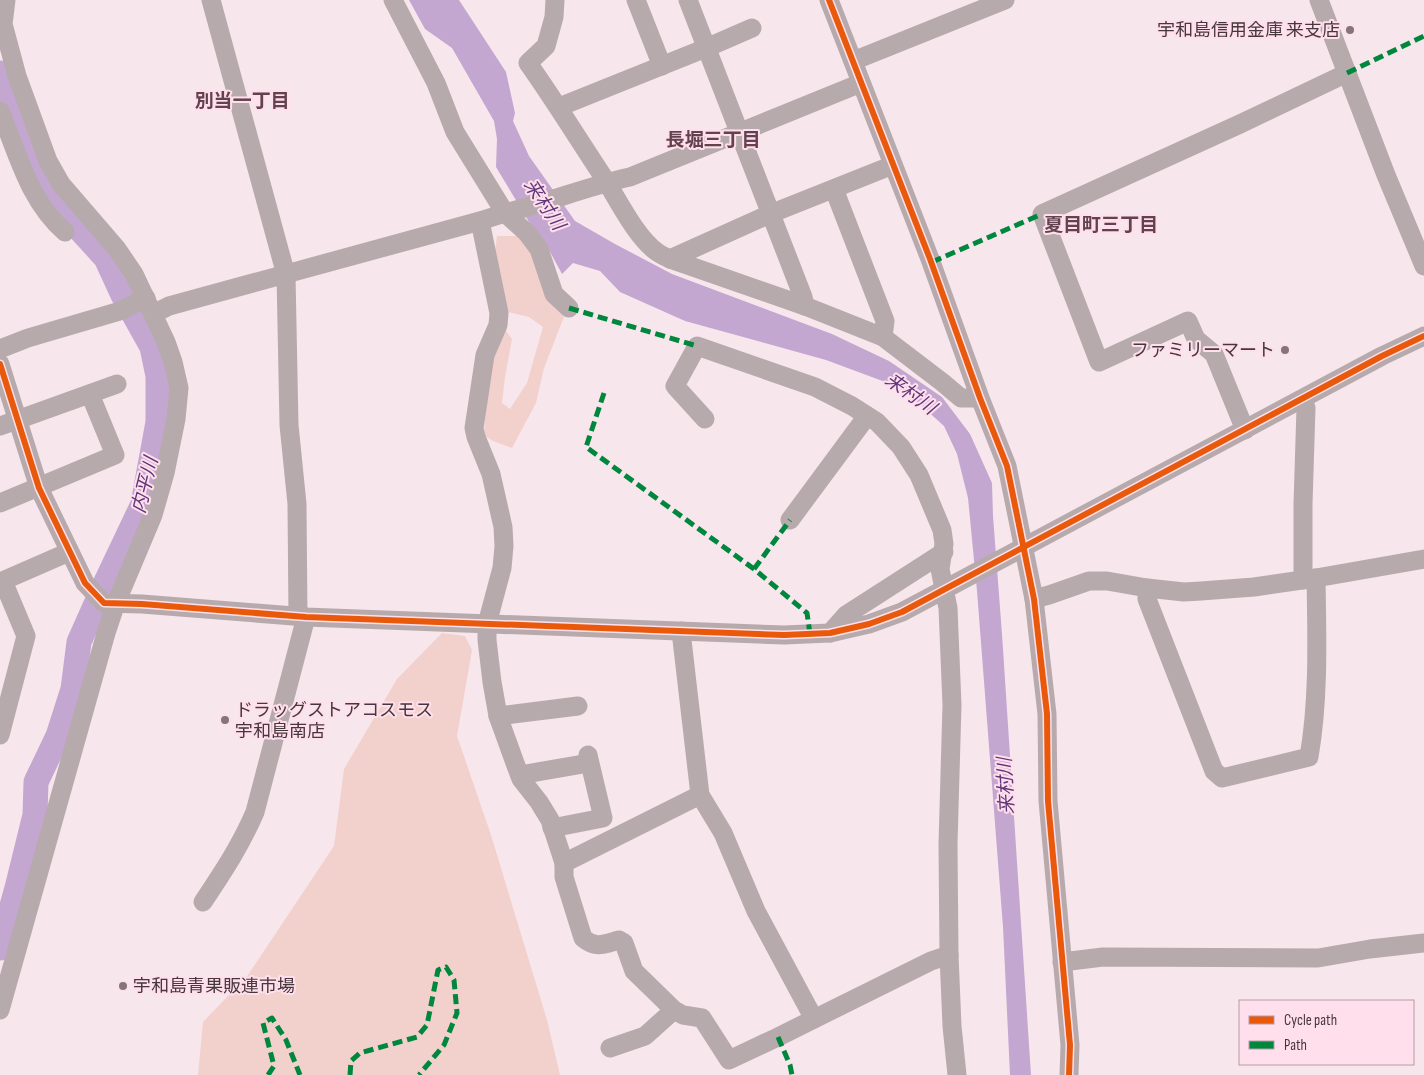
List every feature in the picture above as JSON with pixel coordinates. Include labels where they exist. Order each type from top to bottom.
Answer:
[{"type":"street","points":[[0,1010],[6,967],[90,689],[110,603],[154,516],[176,419],[179,388],[166,342],[146,305],[134,274],[117,250],[61,184],[48,161],[17,76],[1,24],[6,0]]},
{"type":"street","points":[[203,902],[246,835],[255,812],[302,617],[297,504],[289,426],[286,275],[211,0]]},
{"type":"street","points":[[393,0],[436,83],[455,132],[513,211],[538,249],[554,294],[569,308]]},
{"type":"street","points":[[555,0],[554,17],[546,46],[528,63],[559,107],[603,184],[645,240],[657,252],[670,259],[805,306],[884,337],[961,398],[980,398]]},
{"type":"street","points":[[636,0],[662,66]]},
{"type":"street","points":[[688,0],[803,296],[805,306]]},
{"type":"street","points":[[829,0],[930,259],[980,398],[1007,466],[1021,549],[1034,599],[1048,714],[1048,801],[1070,1045],[1069,1075]]},
{"type":"street","points":[[852,61],[1005,0]]},
{"type":"street","points":[[1319,0],[1386,175],[1424,266]]},
{"type":"street","points":[[559,107],[752,28]]},
{"type":"street","points":[[1245,430],[1214,354],[1196,339],[1188,321],[1100,362],[1042,214],[1232,128],[1347,73]]},
{"type":"street","points":[[0,349],[28,338],[120,311],[146,305],[168,306],[286,275],[630,177],[861,83]]},
{"type":"street","points":[[0,111],[26,178],[37,199],[53,222],[65,232]]},
{"type":"street","points":[[670,259],[770,214],[893,165]]},
{"type":"street","points":[[834,188],[884,321],[884,337]]},
{"type":"street","points":[[480,221],[499,313],[498,326],[485,355],[474,428],[490,474],[503,527],[502,568],[487,624],[491,674],[498,716],[520,774],[550,820],[564,863],[564,877],[583,938],[590,944],[600,946],[619,940],[624,943],[634,971],[674,1010],[683,1015],[702,1018],[729,1060],[931,961],[949,956]]},
{"type":"street","points":[[0,364],[8,422],[85,583],[90,589],[110,603],[302,617],[784,635],[830,633],[869,624],[902,612],[1382,356],[1424,336]]},
{"type":"street","points":[[705,419],[675,386],[697,346],[815,387],[852,406],[877,422],[901,447],[919,475],[942,530],[944,552],[940,569],[949,587],[948,608],[952,705],[948,844],[949,956],[952,1026],[957,1075]]},
{"type":"street","points":[[8,422],[117,384]]},
{"type":"street","points":[[0,503],[40,488],[115,455],[90,394]]},
{"type":"street","points":[[1147,588],[1147,599],[1214,772],[1222,778],[1309,758],[1313,734],[1317,658],[1302,504],[1306,408],[1303,399]]},
{"type":"street","points":[[790,520],[867,416]]},
{"type":"street","points":[[0,735],[26,636],[1,581],[69,552]]},
{"type":"street","points":[[830,633],[846,615],[944,552]]},
{"type":"street","points":[[1034,599],[1089,581],[1107,581],[1184,592],[1201,591],[1254,587],[1310,579],[1424,559]]},
{"type":"street","points":[[682,631],[700,795],[724,833],[756,911],[814,1018]]},
{"type":"street","points":[[498,716],[579,706]]},
{"type":"street","points":[[520,774],[588,759],[603,818],[552,828]]},
{"type":"street","points":[[564,863],[700,795]]},
{"type":"street","points":[[1062,962],[1103,957],[1318,958],[1370,949],[1424,943]]},
{"type":"street","points":[[610,1048],[645,1036],[674,1010]]},
{"type":"shaded area","points":[[497,236],[519,236],[532,248],[565,314],[544,368],[536,403],[512,448],[493,441],[484,435],[486,394],[491,354],[503,327],[512,339],[502,403],[510,409],[527,383],[543,327],[529,317],[508,312],[495,251]]},
{"type":"shaded area","points":[[442,633],[465,636],[472,650],[457,736],[491,835],[547,1020],[560,1075],[198,1075],[203,1022],[248,975],[334,846],[344,769],[397,679]]},
{"type":"water","name":"来村川","points":[[409,0],[459,0],[506,72],[515,113],[513,121],[529,156],[575,221],[672,274],[832,334],[889,361],[942,397],[970,434],[992,483],[1031,1075],[1010,1075],[1003,927],[968,498],[957,454],[944,426],[896,386],[826,360],[685,321],[620,292],[600,271],[573,263],[562,274],[549,250],[532,227],[496,167],[497,139],[494,121],[452,48],[425,29]]},
{"type":"waterway","name":"内平川","points":[[0,73],[34,169],[54,201],[106,258],[123,295],[152,347],[158,376],[158,422],[143,504],[79,642],[73,689],[58,736],[36,782],[35,815],[0,948]]},
{"type":"marked path","points":[[1347,73],[1424,36]]},
{"type":"marked path","points":[[932,262],[1042,214]]},
{"type":"marked path","points":[[569,308],[697,346]]},
{"type":"marked path","points":[[604,393],[586,447],[754,569],[807,613],[810,634]]},
{"type":"marked path","points":[[754,569],[790,520]]},
{"type":"marked path","points":[[350,1075],[351,1061],[360,1053],[417,1037],[427,1025],[438,970],[446,967],[454,980],[457,1013],[444,1045],[419,1075]]},
{"type":"marked path","points":[[268,1075],[274,1066],[263,1023],[272,1018],[286,1040],[300,1075]]},
{"type":"marked path","points":[[778,1037],[790,1065],[792,1075]]},
{"type":"cycle path","points":[[829,0],[930,259],[980,398],[1007,466],[1034,599],[1047,714],[1048,801],[1070,1045],[1069,1075]]},
{"type":"cycle path","points":[[0,364],[39,488],[85,583],[104,603],[142,604],[306,617],[784,635],[830,633],[869,624],[902,612],[1382,356],[1424,336]]},
{"type":"place","name":"宇和島信用金庫 来支店","points":[[1350,30]]},
{"type":"place","name":"ファミリーマート","points":[[1285,350]]},
{"type":"place","name":"ドラッグストアコスモス 宇和島南店","points":[[225,720]]},
{"type":"place","name":"宇和島青果販連市場","points":[[123,986]]},
{"type":"district","name":"別当一丁目","points":[[242,100]]},
{"type":"district","name":"長堀三丁目","points":[[713,139]]},
{"type":"district","name":"夏目町三丁目","points":[[1101,224]]}]
